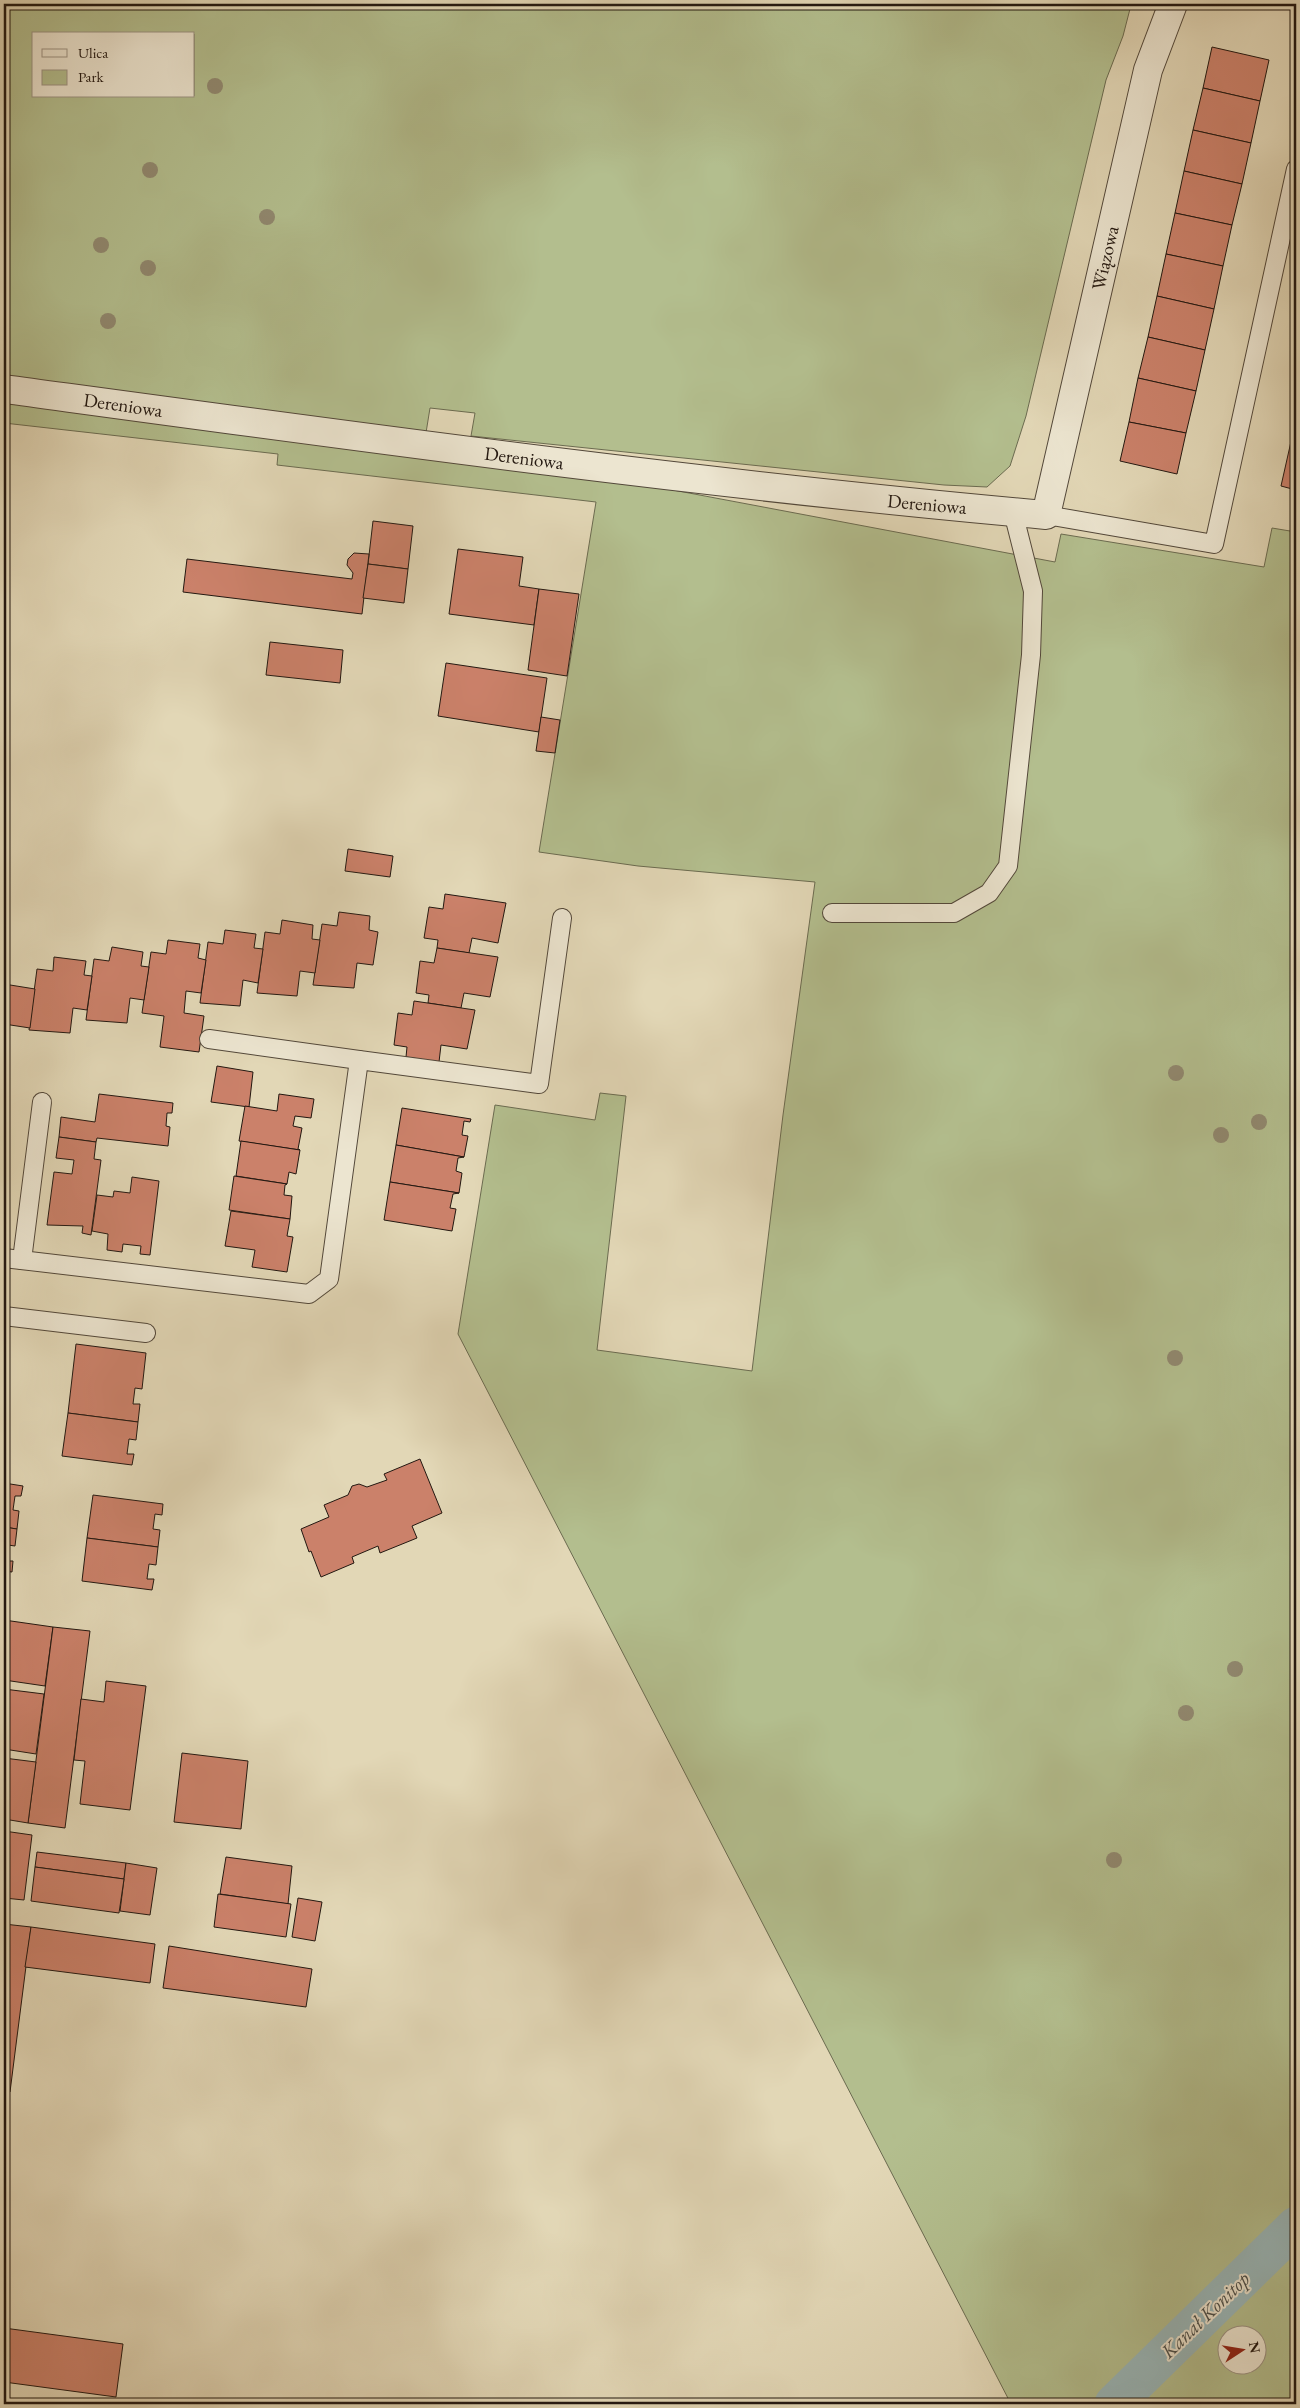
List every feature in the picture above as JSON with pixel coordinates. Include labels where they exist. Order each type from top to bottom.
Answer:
[{"type":"street","name":"Wiązowa","points":[[1046,515],[1148,70],[1173,4]]},
{"type":"street","name":"Dereniowa","points":[[4,389],[822,494],[1046,515]]},
{"type":"lane","points":[[1046,515],[1214,544],[1296,169]]},
{"type":"lane","points":[[832,912],[954,913],[988,892],[1008,866],[1031,655],[1033,591],[1013,512]]},
{"type":"lane","points":[[209,1039],[539,1084],[562,918]]},
{"type":"lane","points":[[4,1258],[308,1294],[329,1279],[359,1060]]},
{"type":"lane","points":[[22,1260],[42,1102]]},
{"type":"lane","points":[[4,1316],[146,1333]]},
{"type":"green space","points":[[4,4],[1131,4],[1123,36],[1106,80],[1026,416],[1010,466],[987,487],[944,485],[471,436],[475,413],[430,408],[425,439],[4,383]]},
{"type":"green space","points":[[4,402],[604,477],[1055,562],[1061,534],[1264,567],[1272,528],[1296,532],[1296,2213],[1103,2404],[1011,2404],[458,1334],[495,1105],[595,1120],[600,1093],[626,1096],[597,1350],[752,1371],[783,1115],[815,882],[638,866],[539,852],[596,502],[277,465],[278,454],[4,423]]},
{"type":"green space","points":[[1296,2239],[1296,2404],[1125,2404]]},
{"type":"building","points":[[1212,47],[1269,60],[1260,101],[1203,88]]},
{"type":"building","points":[[1203,88],[1260,101],[1251,143],[1193,130]]},
{"type":"building","points":[[1193,130],[1251,143],[1242,184],[1184,171]]},
{"type":"building","points":[[1184,171],[1242,184],[1232,225],[1175,213]]},
{"type":"building","points":[[1175,213],[1232,225],[1223,266],[1166,254]]},
{"type":"building","points":[[1166,254],[1223,266],[1214,309],[1157,296]]},
{"type":"building","points":[[1157,296],[1214,309],[1205,350],[1148,337]]},
{"type":"building","points":[[1148,337],[1205,350],[1196,391],[1138,378]]},
{"type":"building","points":[[1138,378],[1196,391],[1186,433],[1129,422]]},
{"type":"building","points":[[1296,417],[1296,447],[1290,446]]},
{"type":"building","points":[[1129,422],[1186,433],[1177,474],[1120,461]]},
{"type":"building","points":[[1290,446],[1296,447],[1296,490],[1281,486]]},
{"type":"building","points":[[373,521],[413,526],[408,569],[368,564]]},
{"type":"building","points":[[458,549],[523,557],[519,586],[539,589],[534,625],[449,614]]},
{"type":"building","points":[[354,553],[369,554],[362,614],[183,592],[187,559],[352,579],[353,573],[347,565],[348,559]]},
{"type":"building","points":[[368,564],[408,569],[404,603],[363,598]]},
{"type":"building","points":[[539,589],[579,594],[567,676],[528,670]]},
{"type":"building","points":[[270,642],[343,650],[340,683],[266,675]]},
{"type":"building","points":[[446,663],[547,678],[539,732],[438,716]]},
{"type":"building","points":[[541,717],[560,720],[555,753],[536,751]]},
{"type":"building","points":[[348,849],[393,856],[390,877],[345,871]]},
{"type":"building","points":[[445,894],[506,903],[498,943],[472,938],[469,953],[437,948],[438,940],[424,938],[429,907],[443,909]]},
{"type":"building","points":[[339,912],[370,916],[369,930],[378,932],[373,965],[357,963],[354,988],[313,985],[322,924],[337,926]]},
{"type":"building","points":[[282,920],[313,925],[312,939],[320,940],[315,973],[300,971],[297,996],[257,993],[265,932],[280,934]]},
{"type":"building","points":[[225,930],[256,934],[254,948],[263,949],[258,983],[243,980],[240,1006],[200,1003],[208,942],[223,944]]},
{"type":"building","points":[[168,940],[200,944],[198,958],[206,960],[201,993],[186,991],[184,1013],[204,1016],[199,1052],[160,1047],[164,1016],[142,1013],[151,952],[166,954]]},
{"type":"building","points":[[112,947],[143,952],[141,966],[149,967],[144,1000],[130,998],[127,1023],[86,1020],[94,959],[109,961]]},
{"type":"building","points":[[437,948],[498,957],[490,997],[464,993],[461,1008],[428,1003],[429,995],[416,993],[420,961],[434,963]]},
{"type":"building","points":[[54,957],[86,961],[84,975],[92,976],[87,1010],[73,1008],[70,1033],[29,1030],[37,969],[53,971]]},
{"type":"building","points":[[4,984],[35,989],[30,1028],[4,1024]]},
{"type":"building","points":[[414,1001],[475,1010],[467,1049],[441,1045],[439,1062],[406,1057],[407,1047],[394,1045],[398,1013],[412,1015]]},
{"type":"building","points":[[217,1066],[253,1072],[249,1107],[211,1102]]},
{"type":"building","points":[[99,1094],[173,1103],[172,1113],[167,1113],[166,1126],[170,1127],[168,1146],[97,1138],[96,1142],[59,1137],[61,1117],[95,1122]]},
{"type":"building","points":[[279,1094],[314,1099],[311,1118],[295,1116],[293,1126],[302,1128],[298,1149],[300,1150],[239,1141],[245,1106],[277,1111]]},
{"type":"building","points":[[402,1108],[471,1119],[470,1122],[464,1121],[462,1135],[468,1136],[464,1157],[396,1145]]},
{"type":"building","points":[[59,1137],[96,1142],[94,1159],[101,1160],[91,1235],[82,1233],[83,1226],[47,1225],[54,1172],[72,1174],[74,1160],[56,1158]]},
{"type":"building","points":[[241,1141],[300,1150],[296,1174],[289,1172],[287,1184],[236,1176]]},
{"type":"building","points":[[396,1145],[464,1157],[458,1158],[456,1171],[462,1173],[459,1193],[390,1182]]},
{"type":"building","points":[[234,1176],[287,1184],[285,1185],[284,1195],[292,1196],[290,1219],[229,1210]]},
{"type":"building","points":[[132,1177],[159,1181],[150,1255],[140,1254],[141,1246],[123,1244],[122,1252],[107,1250],[108,1234],[92,1231],[97,1195],[113,1197],[114,1191],[130,1193]]},
{"type":"building","points":[[390,1182],[459,1193],[453,1194],[450,1208],[456,1209],[452,1231],[384,1220]]},
{"type":"building","points":[[231,1211],[290,1219],[287,1236],[293,1237],[287,1272],[252,1267],[255,1250],[225,1246]]},
{"type":"building","points":[[76,1344],[146,1353],[142,1389],[135,1388],[133,1404],[140,1404],[138,1422],[68,1413]]},
{"type":"building","points":[[68,1413],[138,1422],[136,1440],[129,1439],[127,1454],[134,1454],[132,1465],[62,1456]]},
{"type":"building","points":[[420,1459],[442,1513],[412,1526],[417,1538],[380,1553],[378,1546],[352,1557],[354,1563],[321,1577],[301,1529],[329,1517],[324,1505],[348,1495],[352,1486],[359,1484],[367,1487],[387,1480],[384,1474]]},
{"type":"building","points":[[4,1483],[23,1486],[21,1496],[15,1496],[13,1510],[19,1511],[17,1529],[4,1527]]},
{"type":"building","points":[[93,1495],[163,1504],[162,1515],[155,1514],[153,1529],[160,1530],[158,1547],[87,1538]]},
{"type":"building","points":[[4,1527],[17,1529],[15,1546],[8,1545],[6,1561],[13,1561],[12,1572],[4,1571]]},
{"type":"building","points":[[87,1538],[158,1547],[156,1565],[149,1564],[147,1579],[154,1579],[152,1590],[82,1581]]},
{"type":"building","points":[[4,1620],[53,1627],[45,1686],[4,1680]]},
{"type":"building","points":[[53,1627],[90,1631],[65,1828],[28,1823]]},
{"type":"building","points":[[106,1681],[146,1686],[130,1810],[80,1804],[85,1761],[74,1760],[81,1699],[104,1702]]},
{"type":"building","points":[[4,1689],[44,1694],[36,1754],[4,1749]]},
{"type":"building","points":[[182,1753],[248,1761],[241,1829],[174,1822]]},
{"type":"building","points":[[4,1758],[36,1762],[28,1823],[4,1819]]},
{"type":"building","points":[[4,1831],[32,1835],[24,1900],[4,1898]]},
{"type":"building","points":[[37,1852],[126,1863],[124,1879],[35,1867]]},
{"type":"building","points":[[226,1857],[292,1866],[288,1904],[220,1894]]},
{"type":"building","points":[[126,1863],[157,1868],[150,1915],[120,1911]]},
{"type":"building","points":[[35,1867],[124,1879],[119,1913],[31,1901]]},
{"type":"building","points":[[218,1894],[291,1904],[286,1937],[214,1927]]},
{"type":"building","points":[[298,1898],[322,1902],[315,1941],[292,1937]]},
{"type":"building","points":[[4,1924],[31,1927],[10,2092],[4,2091]]},
{"type":"building","points":[[31,1927],[155,1944],[150,1983],[25,1967]]},
{"type":"building","points":[[169,1946],[312,1969],[306,2007],[163,1988]]},
{"type":"building","points":[[4,2328],[123,2344],[116,2397],[4,2382]]},
{"type":"waterway","name":"Kanał Konitop","points":[[1114,2404],[1296,2226]]}]
